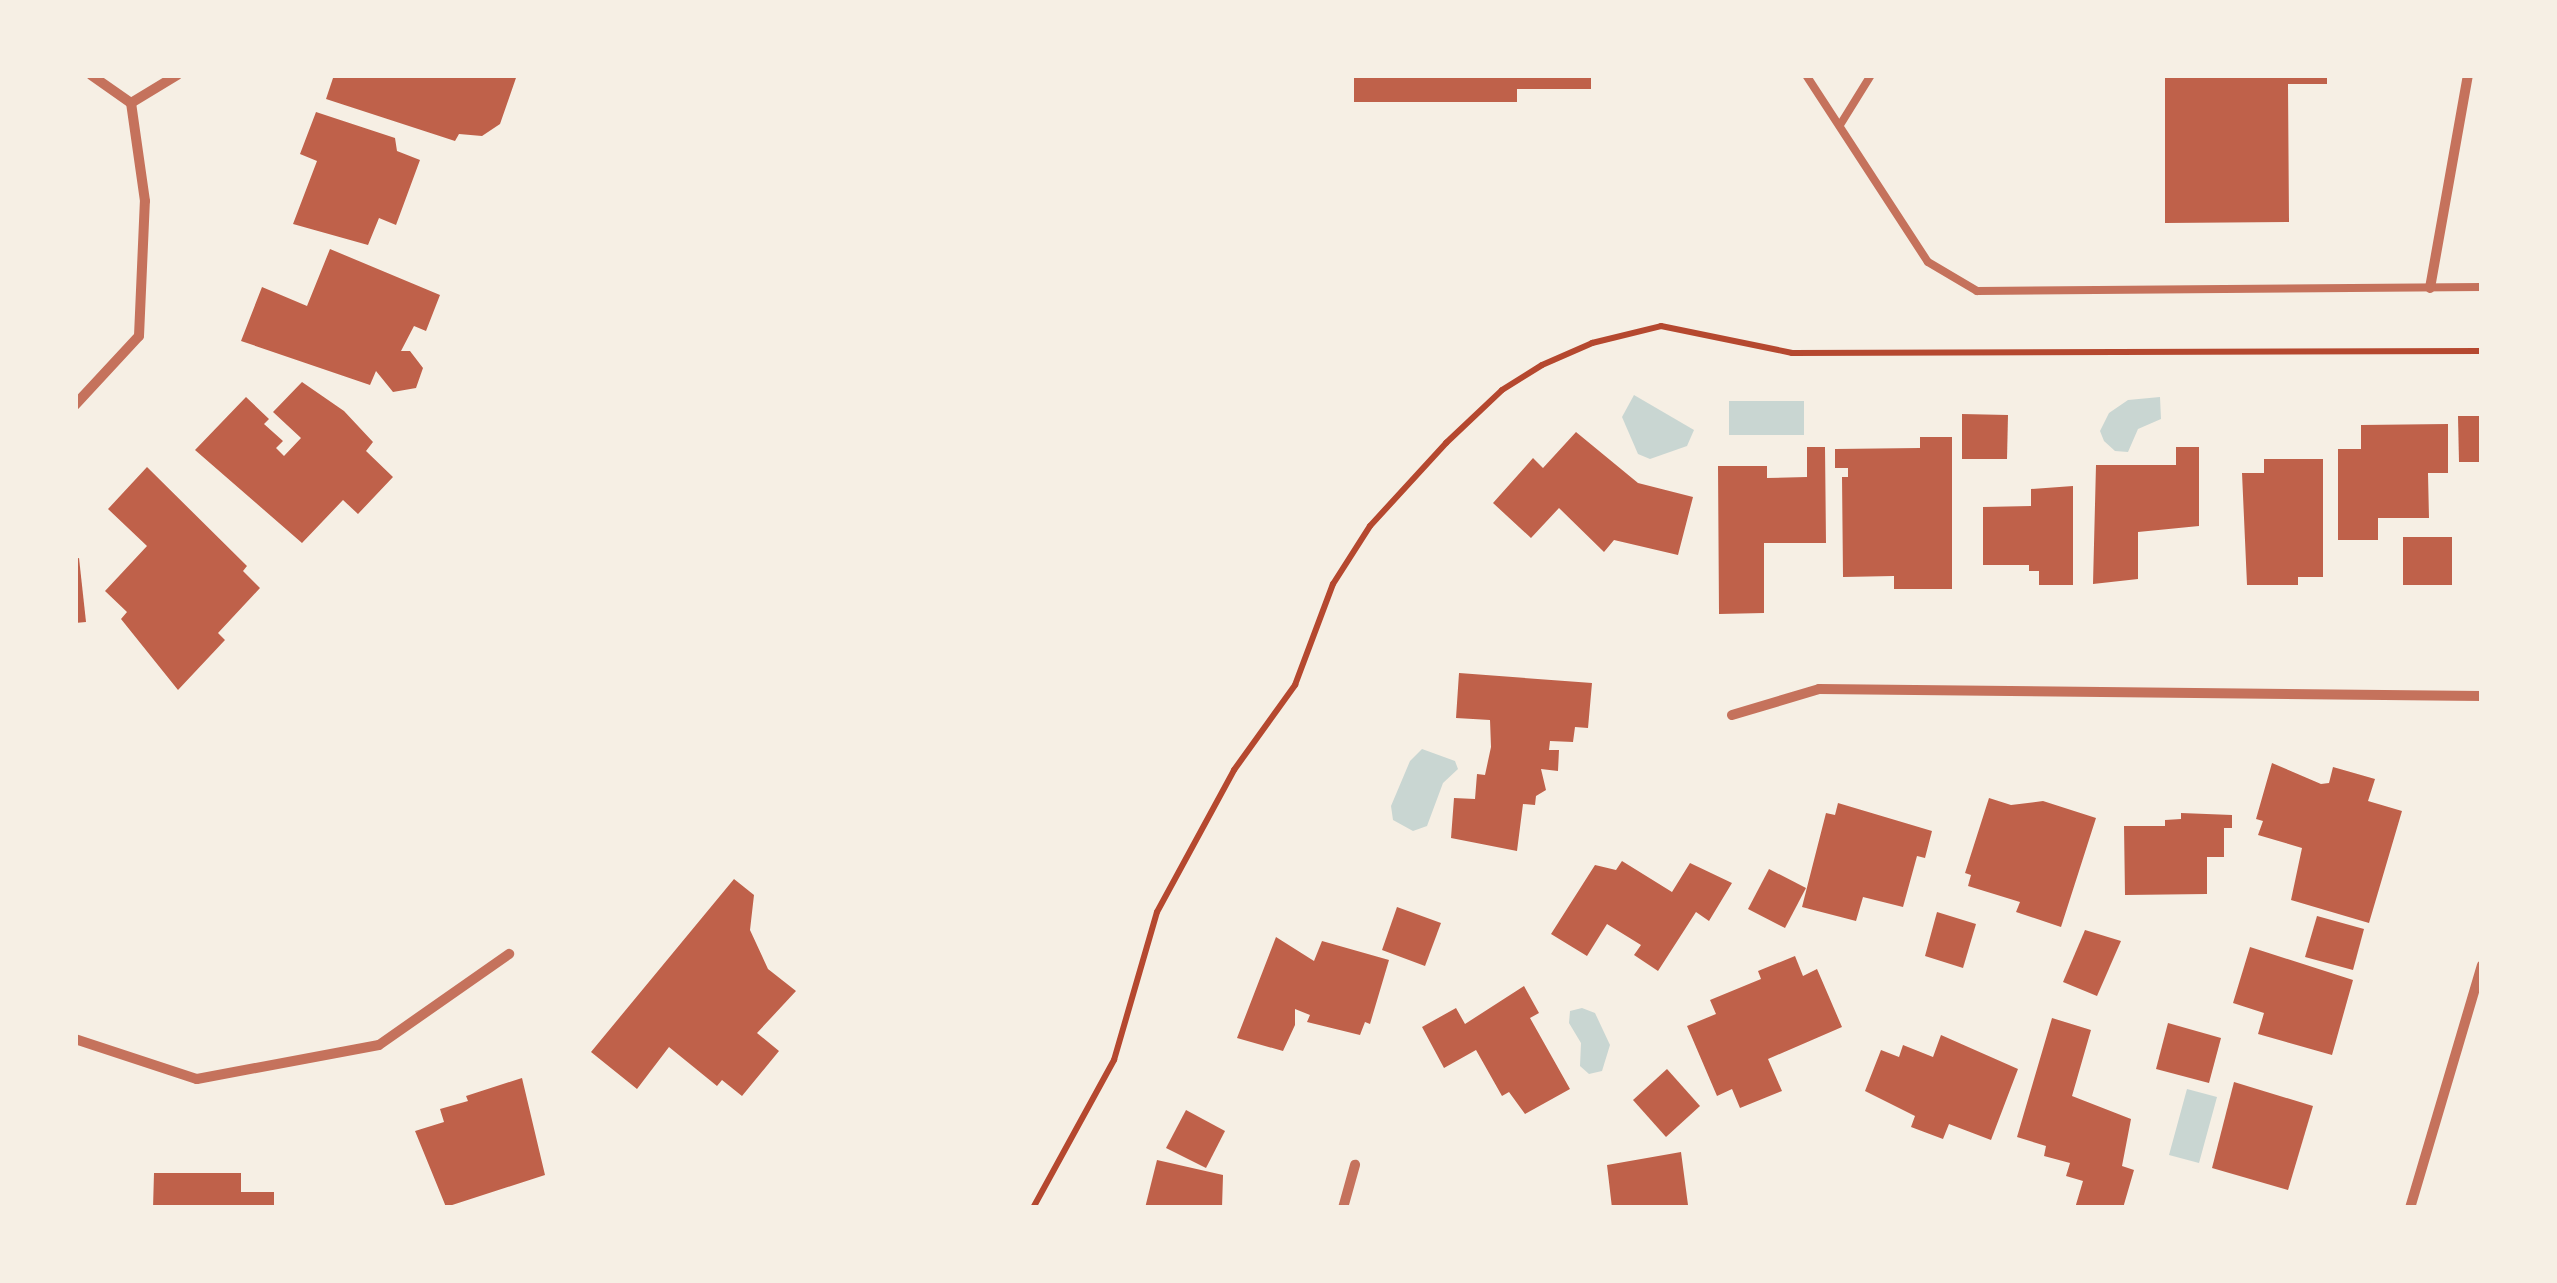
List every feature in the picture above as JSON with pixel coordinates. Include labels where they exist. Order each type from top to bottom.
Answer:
[{"type":"street","points":[[75,404],[138,336],[146,201],[131,103],[91,75]]},
{"type":"street","points":[[131,103],[176,75]]},
{"type":"street","points":[[2430,288],[2468,75]]},
{"type":"street","points":[[1732,715],[1819,689],[2482,696]]},
{"type":"street","points":[[75,1038],[197,1079],[379,1045],[510,954]]},
{"type":"street","points":[[2410,1208],[2482,965]]},
{"type":"street","points":[[1343,1208],[1355,1164]]},
{"type":"lane","points":[[1806,75],[1928,262],[1978,291],[2482,287]]},
{"type":"lane","points":[[1840,125],[1872,75]]},
{"type":"path","points":[[1033,1208],[1104,1084],[1157,912],[1234,770],[1295,684],[1333,584],[1370,526],[1446,443],[1502,390],[1542,365],[1592,343],[1661,326],[1792,353],[2482,352]]},
{"type":"shaded area","points":[[1634,395],[1694,430],[1687,446],[1650,459],[1638,454],[1622,417]]},
{"type":"shaded area","points":[[2160,397],[2161,419],[2138,429],[2128,452],[2115,451],[2104,441],[2100,431],[2109,413],[2128,400]]},
{"type":"shaded area","points":[[1729,401],[1804,401],[1804,435],[1729,435]]},
{"type":"shaded area","points":[[1422,749],[1455,761],[1458,769],[1443,783],[1427,826],[1413,831],[1393,820],[1391,806],[1410,761]]},
{"type":"shaded area","points":[[1582,1008],[1595,1013],[1610,1045],[1602,1071],[1589,1074],[1580,1066],[1581,1043],[1569,1023],[1570,1011]]},
{"type":"shaded area","points":[[2187,1089],[2217,1097],[2199,1163],[2169,1155]]},
{"type":"building","points":[[334,75],[517,75],[500,124],[482,136],[459,134],[455,141],[326,99]]},
{"type":"building","points":[[1354,75],[1591,75],[1591,89],[1517,89],[1517,102],[1354,102]]},
{"type":"building","points":[[2165,75],[2327,75],[2327,84],[2288,84],[2289,222],[2165,223]]},
{"type":"building","points":[[316,112],[395,138],[397,151],[420,160],[396,225],[379,218],[368,245],[293,224],[317,161],[300,154]]},
{"type":"building","points":[[330,249],[440,295],[426,331],[414,326],[401,351],[410,351],[423,368],[416,388],[393,392],[376,371],[370,385],[241,341],[262,287],[307,306]]},
{"type":"building","points":[[302,382],[344,411],[373,442],[366,451],[393,477],[358,514],[343,500],[302,543],[195,450],[246,397],[269,419],[264,424],[283,441],[276,448],[284,456],[301,438],[273,412]]},
{"type":"building","points":[[1962,414],[2008,415],[2007,459],[1962,459]]},
{"type":"building","points":[[2458,416],[2482,416],[2482,462],[2459,462]]},
{"type":"building","points":[[2448,424],[2448,473],[2428,473],[2429,518],[2378,518],[2378,540],[2338,540],[2338,449],[2361,449],[2361,425]]},
{"type":"building","points":[[1576,432],[1638,483],[1693,497],[1678,555],[1614,540],[1604,552],[1559,508],[1531,538],[1493,503],[1533,458],[1543,468]]},
{"type":"building","points":[[1920,437],[1952,437],[1952,589],[1894,589],[1894,576],[1843,577],[1842,477],[1848,477],[1848,468],[1835,468],[1835,449],[1920,448]]},
{"type":"building","points":[[1807,447],[1825,447],[1826,543],[1764,543],[1764,613],[1719,614],[1718,466],[1767,466],[1767,478],[1807,477]]},
{"type":"building","points":[[2176,447],[2199,447],[2199,526],[2138,532],[2138,579],[2093,584],[2096,465],[2176,465]]},
{"type":"building","points":[[2264,459],[2323,459],[2323,577],[2298,577],[2298,585],[2247,585],[2242,473],[2264,473]]},
{"type":"building","points":[[147,467],[247,566],[243,571],[260,588],[218,633],[225,640],[178,690],[121,619],[127,612],[105,591],[147,546],[108,509]]},
{"type":"building","points":[[2073,486],[2073,585],[2039,585],[2039,571],[2029,571],[2029,565],[1983,565],[1983,507],[2031,506],[2031,489]]},
{"type":"building","points":[[2403,537],[2452,537],[2452,585],[2403,585]]},
{"type":"building","points":[[79,558],[86,622],[75,623],[75,559]]},
{"type":"building","points":[[1459,673],[1592,683],[1588,728],[1575,727],[1573,742],[1550,741],[1549,750],[1559,750],[1558,771],[1541,769],[1546,790],[1536,796],[1535,805],[1523,804],[1517,851],[1451,838],[1454,798],[1475,799],[1477,774],[1485,775],[1491,747],[1490,720],[1456,718]]},
{"type":"building","points":[[2272,763],[2321,784],[2329,783],[2333,767],[2375,779],[2368,801],[2402,811],[2369,923],[2291,900],[2302,848],[2258,835],[2263,821],[2256,819]]},
{"type":"building","points":[[1989,798],[2011,805],[2043,801],[2096,818],[2061,927],[2016,912],[2020,902],[1968,886],[1971,875],[1965,873]]},
{"type":"building","points":[[1838,803],[1932,831],[1925,858],[1917,856],[1903,907],[1863,897],[1856,921],[1802,907],[1826,813],[1835,815]]},
{"type":"building","points":[[2181,813],[2232,815],[2232,828],[2224,828],[2224,857],[2207,857],[2207,894],[2125,895],[2124,826],[2165,826],[2165,820],[2181,819]]},
{"type":"building","points":[[1622,861],[1672,892],[1690,863],[1732,883],[1709,921],[1696,912],[1658,971],[1634,955],[1641,945],[1607,924],[1587,956],[1551,934],[1595,865],[1616,870]]},
{"type":"building","points":[[1769,869],[1806,888],[1785,928],[1748,909]]},
{"type":"building","points":[[734,879],[754,895],[750,930],[768,969],[796,991],[757,1033],[779,1051],[742,1096],[722,1080],[717,1086],[669,1047],[637,1089],[591,1052]]},
{"type":"building","points":[[1397,907],[1441,923],[1425,966],[1382,950]]},
{"type":"building","points":[[1937,912],[1976,924],[1963,968],[1925,956]]},
{"type":"building","points":[[2317,916],[2364,929],[2353,970],[2305,957]]},
{"type":"building","points":[[2085,930],[2121,941],[2097,996],[2063,982]]},
{"type":"building","points":[[1276,937],[1314,961],[1322,941],[1389,960],[1370,1024],[1365,1022],[1360,1035],[1307,1022],[1310,1015],[1295,1009],[1295,1025],[1283,1051],[1237,1038]]},
{"type":"building","points":[[2250,947],[2353,980],[2332,1055],[2258,1034],[2264,1013],[2233,1003]]},
{"type":"building","points":[[1795,956],[1803,976],[1817,969],[1842,1027],[1768,1059],[1782,1091],[1740,1108],[1732,1089],[1717,1096],[1687,1026],[1716,1014],[1710,1000],[1761,979],[1758,971]]},
{"type":"building","points":[[1524,986],[1539,1013],[1530,1018],[1570,1089],[1525,1114],[1509,1092],[1502,1096],[1476,1050],[1444,1068],[1422,1027],[1456,1008],[1465,1024]]},
{"type":"building","points":[[2052,1018],[2091,1030],[2072,1096],[2131,1119],[2122,1166],[2134,1170],[2123,1208],[2075,1208],[2083,1181],[2066,1176],[2070,1163],[2044,1156],[2046,1146],[2017,1137]]},
{"type":"building","points":[[2168,1023],[2221,1038],[2209,1083],[2156,1069]]},
{"type":"building","points":[[1941,1035],[2018,1069],[1991,1140],[1949,1124],[1943,1139],[1911,1127],[1915,1116],[1865,1091],[1881,1050],[1899,1057],[1903,1045],[1933,1057]]},
{"type":"building","points":[[1667,1069],[1700,1106],[1666,1137],[1633,1100]]},
{"type":"building","points":[[522,1078],[545,1175],[446,1207],[415,1131],[444,1122],[440,1109],[468,1101],[466,1096]]},
{"type":"building","points":[[2234,1082],[2313,1106],[2288,1190],[2212,1168]]},
{"type":"building","points":[[1186,1110],[1225,1131],[1206,1168],[1166,1148]]},
{"type":"building","points":[[1681,1152],[1688,1205],[1702,1208],[1612,1208],[1607,1165]]},
{"type":"building","points":[[1157,1160],[1223,1175],[1222,1208],[1145,1208]]},
{"type":"building","points":[[154,1173],[241,1173],[241,1192],[274,1192],[274,1208],[153,1208]]}]
